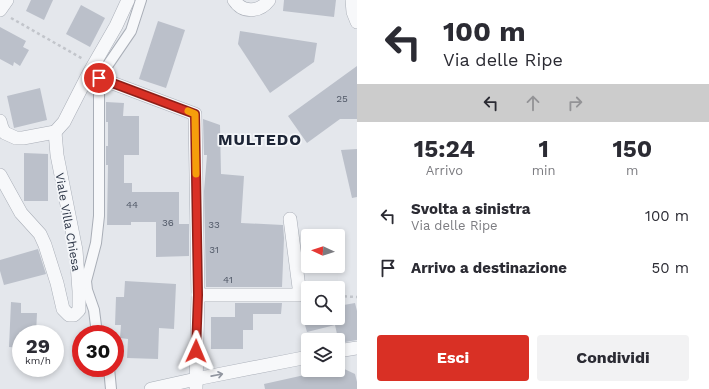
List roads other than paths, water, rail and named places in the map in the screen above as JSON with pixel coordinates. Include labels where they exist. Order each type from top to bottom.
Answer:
[{"type":"street","points":[[3,12],[7,0]]},
{"type":"street","points":[[0,122],[5,133],[16,138],[55,132],[64,122],[116,26],[128,0]]},
{"type":"street","points":[[96,325],[94,310],[87,290],[86,280],[96,243],[99,216],[99,78],[131,31],[141,0]]},
{"type":"street","points":[[234,0],[240,7],[253,10],[259,9],[269,0]]},
{"type":"street","points":[[352,0],[353,12],[357,22]]},
{"type":"street","points":[[116,26],[131,31]]},
{"type":"street","points":[[99,78],[195,114],[198,295],[196,384]]},
{"type":"street","name":"Viale Villa Chiesa","points":[[0,175],[21,213],[40,234],[57,284],[63,309],[69,315],[74,315],[79,310],[76,250],[57,155],[55,132]]},
{"type":"street","points":[[198,295],[300,295],[290,219]]},
{"type":"street","points":[[345,350],[357,348]]},
{"type":"street","points":[[151,389],[196,384],[301,359]]},
{"type":"street","points":[[110,377],[111,389]]},
{"type":"district","name":"MULTEDO","points":[[260,139]]}]
